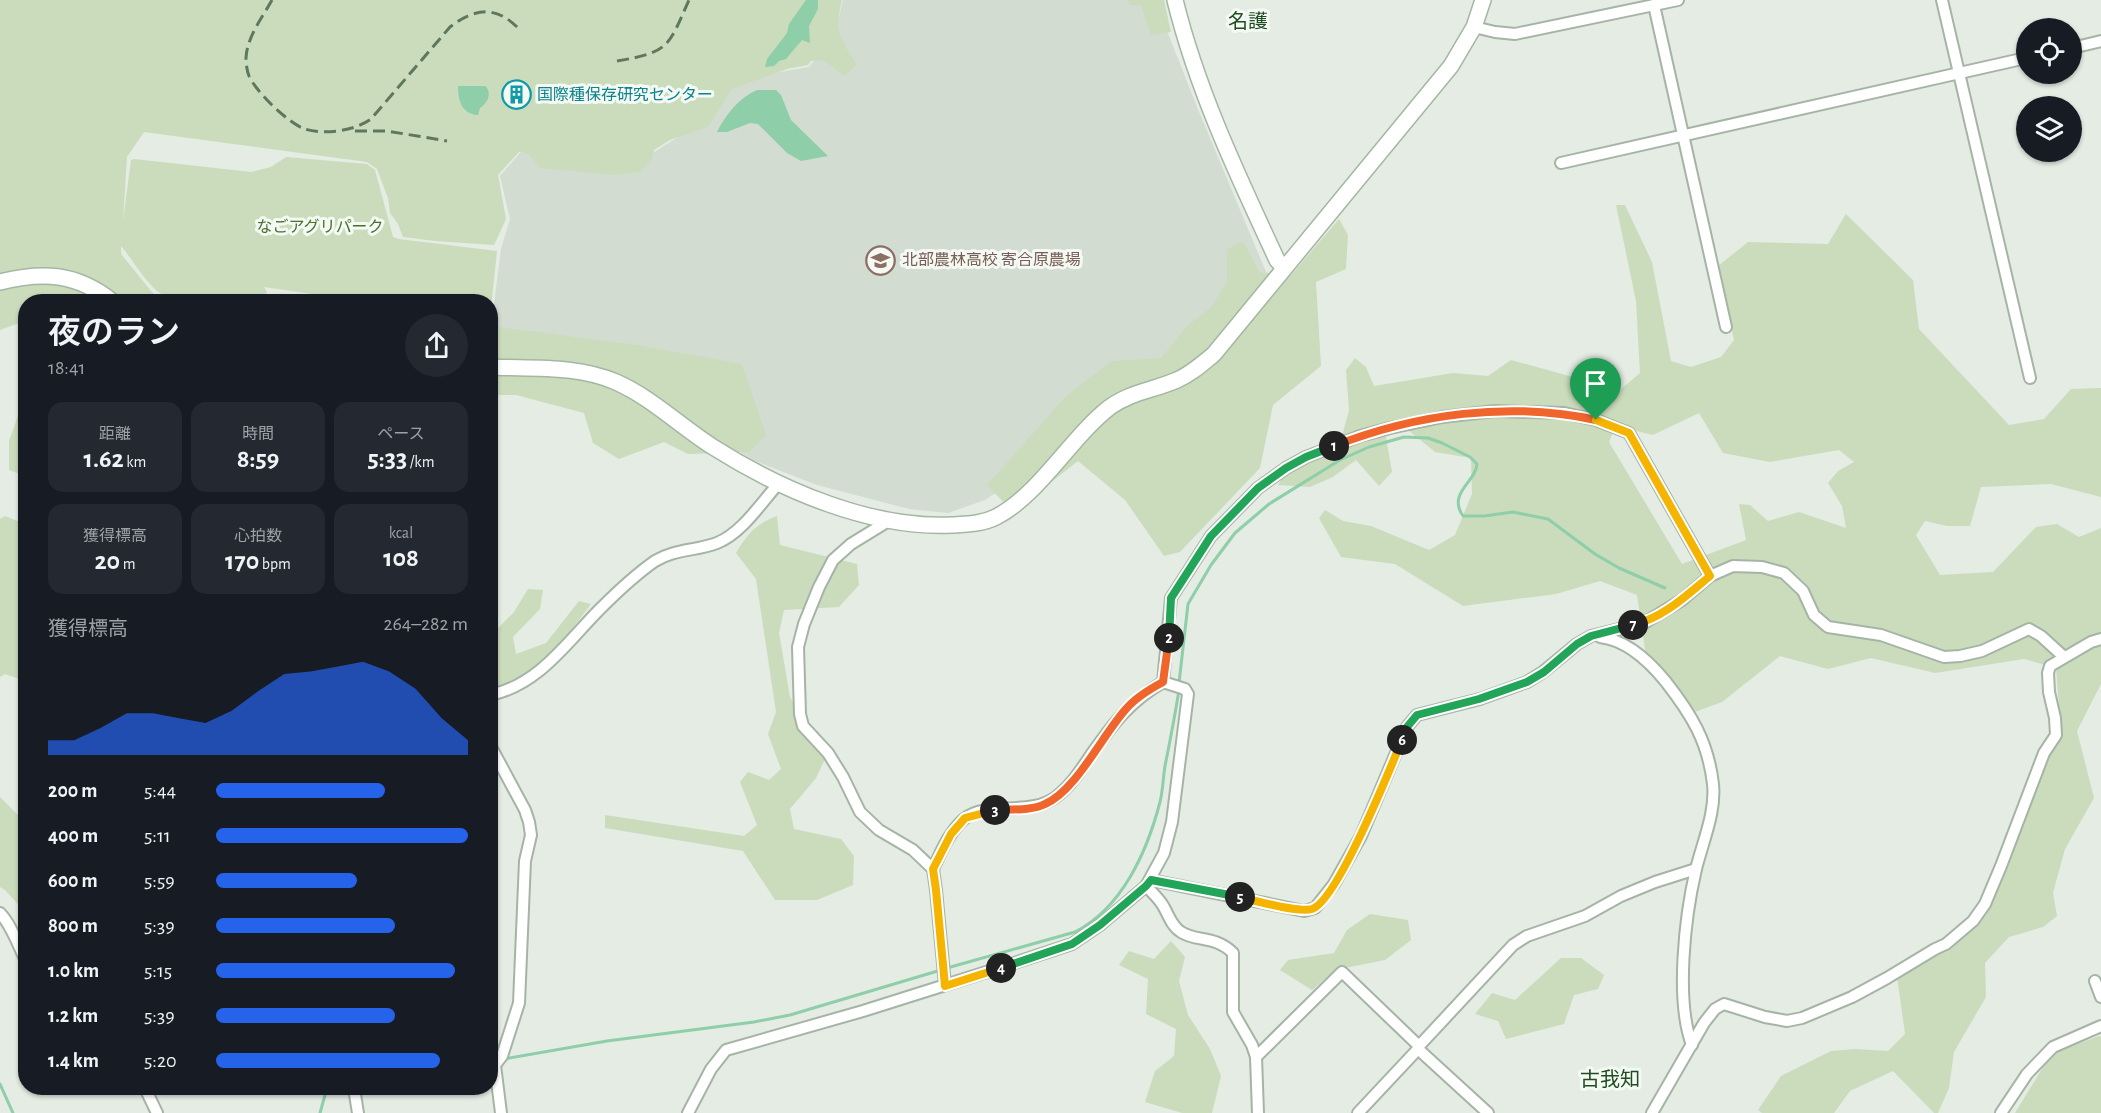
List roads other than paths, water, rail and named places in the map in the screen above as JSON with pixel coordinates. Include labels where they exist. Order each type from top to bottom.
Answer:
[{"type":"street","points":[[1175,0],[1183,33],[1201,84],[1236,171],[1277,260],[1284,268]]},
{"type":"street","points":[[498,367],[584,371],[616,382],[648,399],[713,447],[779,483],[853,511],[890,520],[940,525],[983,522],[996,517],[1012,506],[1109,408],[1135,392],[1179,379],[1214,354],[1451,66],[1474,27],[1483,0]]},
{"type":"street","points":[[1474,27],[1515,34],[1678,0]]},
{"type":"street","points":[[1942,0],[2030,378]]},
{"type":"street","points":[[1654,5],[1726,327]]},
{"type":"street","points":[[2082,46],[2101,41]]},
{"type":"street","points":[[1561,163],[2016,60]]},
{"type":"street","points":[[0,282],[21,276],[63,277],[92,286],[102,294]]},
{"type":"street","points":[[1163,682],[1171,598],[1211,536],[1258,488],[1306,457],[1349,440],[1390,428],[1442,417],[1495,411],[1564,413],[1596,420],[1629,433],[1710,576]]},
{"type":"street","points":[[498,693],[526,682],[544,668],[627,583],[655,561],[676,552],[714,544],[725,539],[743,524],[779,483]]},
{"type":"street","points":[[890,520],[851,544],[833,560],[819,587],[804,624],[798,647],[800,714],[803,726],[828,753],[843,777],[860,812],[879,830],[913,850],[933,869]]},
{"type":"street","points":[[1149,883],[1304,911],[1315,908],[1334,884],[1361,836],[1407,727],[1417,715],[1479,699],[1527,682],[1544,672],[1577,644],[1591,636],[1644,622],[1682,600],[1710,576],[1727,568],[1762,567],[1784,573],[1803,591],[1814,615],[1828,627],[1881,635],[1944,657],[1983,651],[2029,629],[2042,636],[2064,657]]},
{"type":"street","points":[[1591,636],[1613,639],[1632,648],[1662,678],[1696,724],[1708,762],[1713,784],[1713,805],[1696,869],[1684,944],[1686,1030],[1692,1045]]},
{"type":"street","points":[[1652,1113],[1704,1023],[1715,1009],[1724,1004],[1765,1017],[1787,1020],[1802,1018],[1852,998],[1946,944],[1973,921],[1985,904],[2044,753],[2056,735],[2048,673],[2050,666],[2101,639]]},
{"type":"street","points":[[688,1113],[711,1069],[726,1050],[945,986],[1072,944],[1100,925],[1149,883],[1164,853],[1172,822],[1188,694],[1185,689],[1163,682],[1145,692],[1126,708],[1078,775],[1058,795],[1045,804],[1028,808],[988,810],[965,818],[951,834],[933,869],[945,986]]},
{"type":"street","points":[[498,760],[525,810],[531,835],[525,861],[519,1003],[502,1056],[498,1061]]},
{"type":"street","points":[[1358,1113],[1514,945],[1527,936],[1585,916],[1622,896],[1655,882],[1696,869]]},
{"type":"street","points":[[1149,883],[1181,933],[1212,940],[1233,952],[1235,961],[1233,1012],[1252,1045],[1256,1058],[1258,1113]]},
{"type":"street","points":[[0,913],[18,943]]},
{"type":"street","points":[[1256,1058],[1342,972],[1418,1048],[1488,1113]]},
{"type":"street","points":[[2096,981],[2101,997]]},
{"type":"street","points":[[2001,1113],[2027,1074],[2054,1047],[2101,1026]]},
{"type":"street","points":[[498,1089],[501,1113]]},
{"type":"street","points":[[148,1095],[157,1113]]},
{"type":"street","points":[[355,1095],[358,1113]]},
{"type":"waterway","points":[[1179,683],[1188,604],[1211,565],[1235,533],[1269,504],[1340,460],[1369,447],[1404,437],[1428,438],[1442,443],[1470,457],[1477,464],[1458,501],[1463,516],[1513,512],[1548,519],[1595,554],[1619,568],[1665,588]]},
{"type":"waterway","points":[[947,968],[1075,932],[1092,922],[1119,894],[1140,859],[1155,821],[1179,690]]},
{"type":"waterway","points":[[504,1059],[607,1041],[754,1022],[790,1015],[941,970]]},
{"type":"waterway","points":[[0,1084],[13,1113]]},
{"type":"waterway","points":[[320,1113],[325,1095]]},
{"type":"railway","points":[[272,0],[249,43],[246,58],[248,74],[258,90],[282,114],[298,126],[321,132],[348,129],[371,119],[450,27],[468,16],[485,12],[494,13],[510,21],[519,29]]},
{"type":"railway","points":[[617,61],[648,54],[665,45],[671,38],[689,0]]},
{"type":"railway","points":[[355,131],[387,131],[447,141]]},
{"type":"place","name":"国際種保存研究センター","points":[[516,95]]},
{"type":"place","name":"北部農林高校 寄合原農場","points":[[881,260]]},
{"type":"district","name":"名護","points":[[1248,22]]},
{"type":"district","name":"古我知","points":[[1610,1080]]},
{"type":"park label","name":"なごアグリパーク","points":[[320,227]]}]
